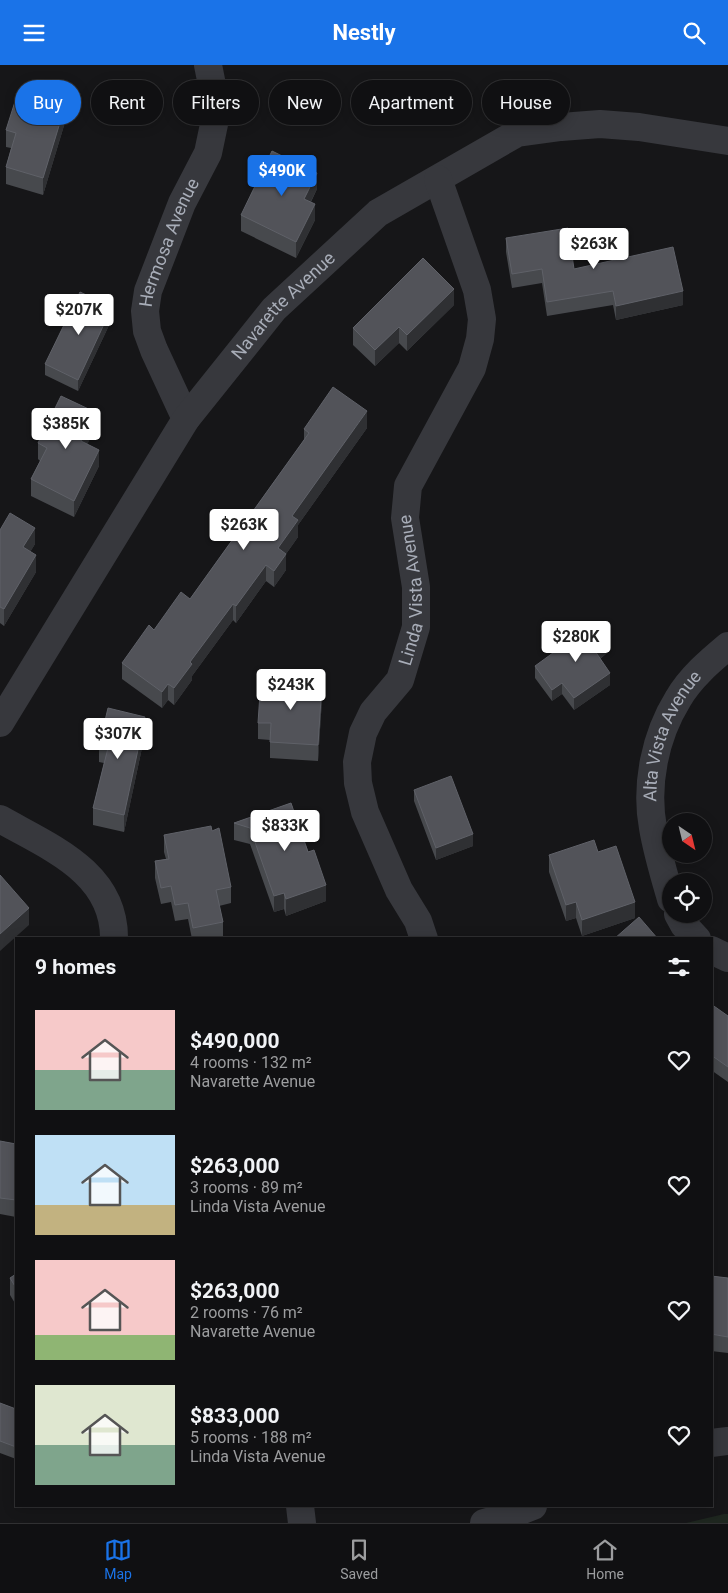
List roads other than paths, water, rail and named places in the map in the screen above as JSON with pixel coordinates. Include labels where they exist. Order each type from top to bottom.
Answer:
[{"type":"street","name":"Hermosa Avenue","points":[[186,419],[146,331],[145,311],[148,291],[182,203],[208,153],[217,110],[208,65]]},
{"type":"street","name":"Navarette Avenue","points":[[0,723],[186,419],[274,309],[378,213],[517,133],[600,124],[640,127],[728,141]]},
{"type":"street","name":"Linda Vista Avenue","points":[[423,937],[418,921],[399,890],[365,812],[358,783],[357,762],[363,733],[373,712],[400,680],[416,627],[416,587],[405,518],[408,486],[472,368],[480,339],[482,319],[477,289],[438,179]]},
{"type":"street","name":"Alta Vista Avenue","points":[[664,873],[652,826],[650,786],[657,750],[666,723],[678,699],[694,678],[728,646]]},
{"type":"street","points":[[0,819],[76,863],[94,881],[107,903],[114,928],[114,937]]},
{"type":"street","points":[[683,923],[695,937]]},
{"type":"street","points":[[713,951],[728,959]]},
{"type":"street","points":[[713,1443],[728,1441]]},
{"type":"street","points":[[300,1507],[302,1523]]},
{"type":"street","points":[[484,1523],[502,1519],[531,1507]]}]
